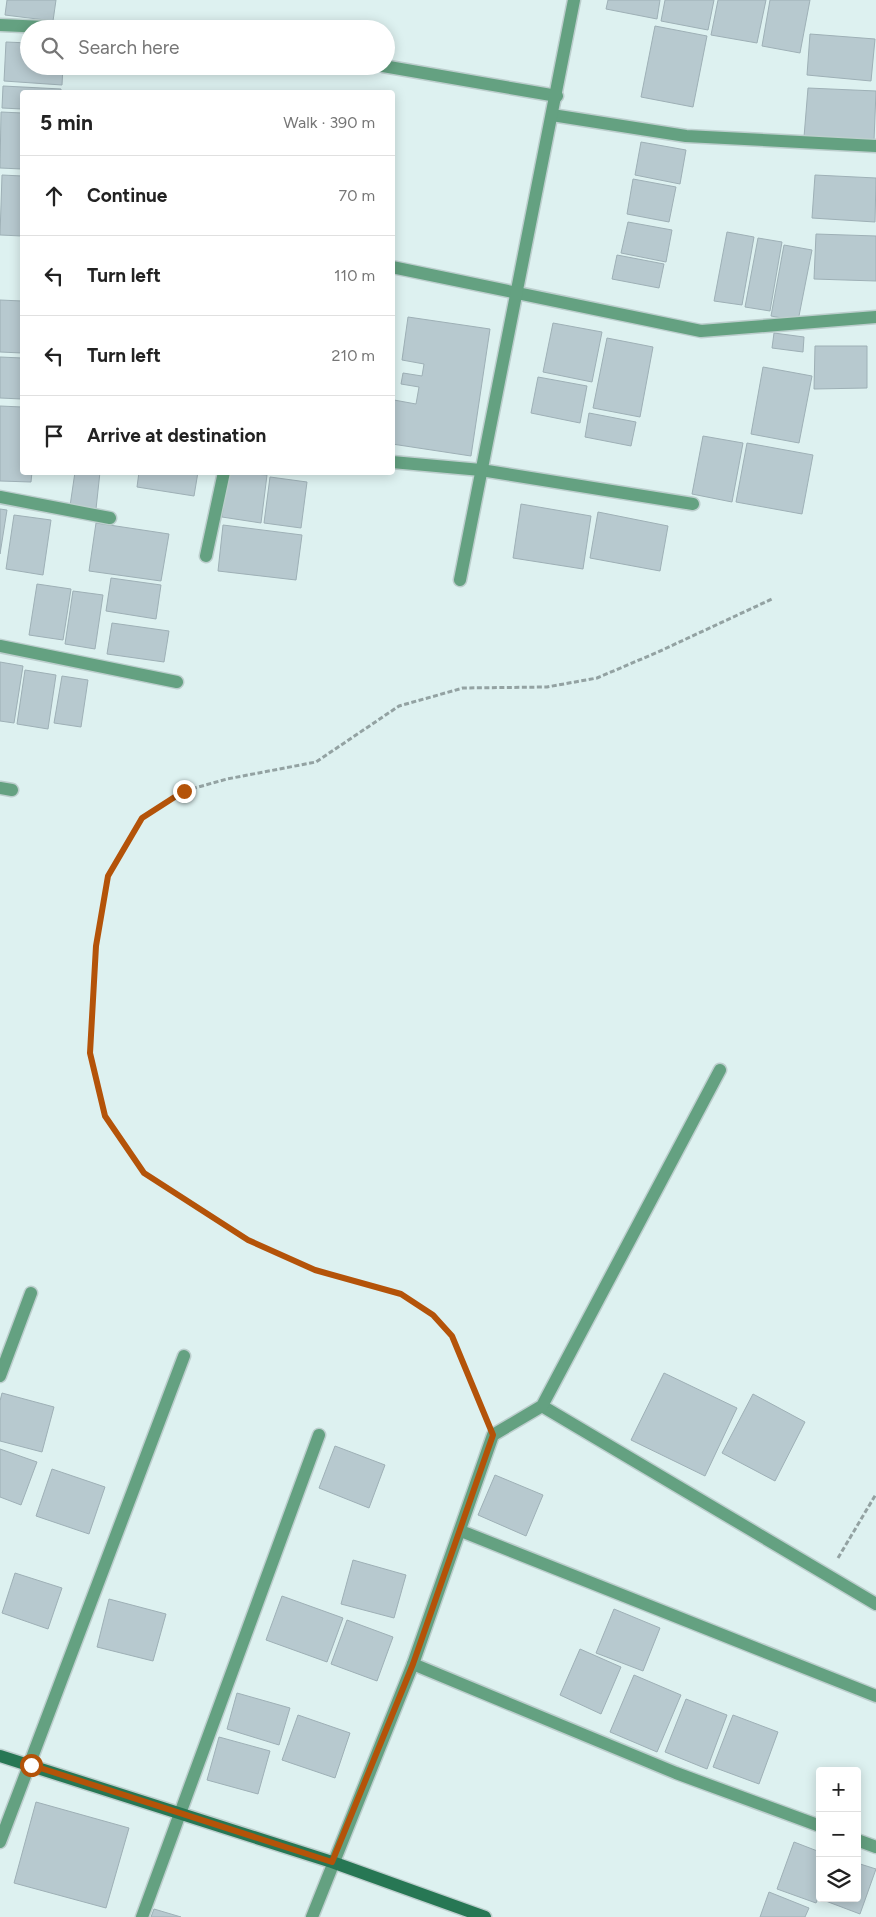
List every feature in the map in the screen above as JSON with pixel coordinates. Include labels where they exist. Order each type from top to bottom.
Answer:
[{"type":"street","points":[[460,580],[516,291],[557,96],[574,0]]},
{"type":"street","points":[[0,25],[20,26]]},
{"type":"street","points":[[395,68],[557,96]]},
{"type":"street","points":[[552,115],[686,136],[876,146]]},
{"type":"street","points":[[395,267],[702,331],[876,317]]},
{"type":"street","points":[[395,462],[481,470],[693,504]]},
{"type":"street","points":[[206,556],[223,475]]},
{"type":"street","points":[[0,497],[110,518]]},
{"type":"street","points":[[0,646],[177,682]]},
{"type":"street","points":[[312,1917],[332,1862],[413,1664],[493,1435],[542,1406],[720,1070]]},
{"type":"street","points":[[0,1376],[31,1292]]},
{"type":"street","points":[[0,1842],[31,1765],[184,1356]]},
{"type":"street","points":[[542,1406],[876,1604]]},
{"type":"street","points":[[142,1917],[320,1435]]},
{"type":"street","points":[[461,1531],[876,1696]]},
{"type":"street","points":[[413,1664],[676,1773],[816,1825]]},
{"type":"street","points":[[0,1756],[182,1812],[332,1862],[485,1917]]},
{"type":"street","points":[[861,1841],[876,1847]]},
{"type":"path","points":[[493,1435],[452,1336],[433,1315],[401,1294],[315,1270],[248,1240],[144,1173],[138,1165],[105,1116],[90,1053],[96,946],[108,876],[142,818],[184,791],[227,779],[316,762],[399,706],[464,688],[547,687],[598,678],[772,599]]},
{"type":"path","points":[[828,1575],[876,1494]]},
{"type":"building","points":[[7,0],[56,0],[53,20],[5,15]]},
{"type":"building","points":[[608,0],[660,0],[657,19],[606,9]]},
{"type":"building","points":[[665,0],[714,0],[708,30],[661,21]]},
{"type":"building","points":[[718,0],[766,0],[757,43],[711,35]]},
{"type":"building","points":[[770,0],[810,0],[800,53],[762,46]]},
{"type":"building","points":[[655,26],[707,36],[693,107],[641,97]]},
{"type":"building","points":[[810,34],[875,39],[871,81],[807,75]]},
{"type":"building","points":[[6,42],[20,43],[20,75],[63,75],[62,85],[4,81]]},
{"type":"building","points":[[3,86],[61,89],[20,90],[20,109],[2,108]]},
{"type":"building","points":[[808,88],[876,91],[874,141],[804,137]]},
{"type":"building","points":[[1,112],[20,113],[20,169],[0,168]]},
{"type":"building","points":[[641,142],[686,150],[680,184],[635,175]]},
{"type":"building","points":[[2,175],[20,176],[20,236],[0,235]]},
{"type":"building","points":[[815,175],[876,178],[875,222],[812,218]]},
{"type":"building","points":[[633,179],[676,187],[669,222],[627,214]]},
{"type":"building","points":[[628,222],[672,230],[666,262],[621,253]]},
{"type":"building","points":[[727,232],[754,237],[742,305],[714,301]]},
{"type":"building","points":[[816,234],[876,236],[876,281],[814,279]]},
{"type":"building","points":[[758,238],[782,242],[770,311],[745,307]]},
{"type":"building","points":[[784,245],[812,250],[798,321],[771,316]]},
{"type":"building","points":[[617,255],[664,264],[659,288],[612,279]]},
{"type":"building","points":[[0,300],[20,301],[20,353],[0,352]]},
{"type":"building","points":[[408,317],[490,329],[471,456],[395,444],[395,400],[416,404],[419,387],[401,384],[403,373],[422,376],[424,364],[402,360]]},
{"type":"building","points":[[553,323],[602,332],[592,382],[543,372]]},
{"type":"building","points":[[774,333],[804,337],[803,352],[772,348]]},
{"type":"building","points":[[607,338],[653,347],[640,417],[593,408]]},
{"type":"building","points":[[815,346],[867,346],[867,388],[814,389]]},
{"type":"building","points":[[0,357],[20,358],[20,399],[0,398]]},
{"type":"building","points":[[763,367],[812,376],[799,443],[751,434]]},
{"type":"building","points":[[538,377],[587,386],[580,423],[531,413]]},
{"type":"building","points":[[0,406],[20,407],[20,475],[32,475],[31,482],[0,481]]},
{"type":"building","points":[[589,413],[636,422],[631,446],[585,437]]},
{"type":"building","points":[[703,436],[743,443],[732,502],[692,494]]},
{"type":"building","points":[[747,443],[813,455],[802,514],[736,502]]},
{"type":"building","points":[[75,475],[100,475],[96,509],[70,506]]},
{"type":"building","points":[[139,475],[198,475],[194,496],[137,487]]},
{"type":"building","points":[[228,475],[267,475],[261,523],[222,517]]},
{"type":"building","points":[[270,477],[307,482],[301,528],[264,523]]},
{"type":"building","points":[[521,504],[591,516],[583,569],[513,558]]},
{"type":"building","points":[[0,509],[7,510],[0,554]]},
{"type":"building","points":[[598,512],[668,526],[660,571],[590,558]]},
{"type":"building","points":[[14,515],[51,520],[43,575],[6,569]]},
{"type":"building","points":[[96,523],[169,534],[161,581],[89,571]]},
{"type":"building","points":[[223,525],[302,535],[296,580],[218,571]]},
{"type":"building","points":[[111,578],[161,585],[156,619],[106,611]]},
{"type":"building","points":[[37,584],[71,589],[63,640],[29,635]]},
{"type":"building","points":[[73,591],[103,595],[95,649],[65,644]]},
{"type":"building","points":[[112,623],[169,631],[164,662],[107,654]]},
{"type":"building","points":[[0,662],[23,666],[14,723],[0,721]]},
{"type":"building","points":[[25,670],[56,675],[48,729],[17,724]]},
{"type":"building","points":[[62,676],[88,680],[81,727],[54,723]]},
{"type":"building","points":[[664,1373],[737,1408],[705,1476],[631,1440]]},
{"type":"building","points":[[2,1393],[54,1407],[42,1452],[0,1441],[0,1401]]},
{"type":"building","points":[[753,1394],[805,1422],[775,1481],[722,1453]]},
{"type":"building","points":[[335,1446],[385,1465],[369,1508],[319,1488]]},
{"type":"building","points":[[0,1449],[37,1462],[21,1505],[0,1497]]},
{"type":"building","points":[[52,1469],[105,1487],[89,1534],[36,1516]]},
{"type":"building","points":[[495,1475],[543,1495],[526,1536],[478,1515]]},
{"type":"building","points":[[353,1560],[406,1575],[394,1618],[341,1604]]},
{"type":"building","points":[[15,1573],[62,1588],[48,1629],[2,1613]]},
{"type":"building","points":[[282,1596],[343,1618],[327,1662],[266,1640]]},
{"type":"building","points":[[109,1599],[166,1614],[153,1661],[97,1647]]},
{"type":"building","points":[[614,1609],[660,1628],[643,1671],[596,1653]]},
{"type":"building","points":[[347,1620],[393,1637],[377,1681],[331,1664]]},
{"type":"building","points":[[580,1649],[621,1667],[601,1714],[560,1695]]},
{"type":"building","points":[[634,1675],[681,1695],[657,1752],[610,1732]]},
{"type":"building","points":[[237,1693],[290,1708],[279,1745],[227,1729]]},
{"type":"building","points":[[686,1699],[727,1715],[707,1769],[665,1752]]},
{"type":"building","points":[[298,1715],[350,1733],[335,1778],[282,1760]]},
{"type":"building","points":[[733,1715],[778,1732],[759,1784],[713,1767]]},
{"type":"building","points":[[219,1737],[270,1751],[258,1794],[207,1780]]},
{"type":"building","points":[[36,1802],[129,1828],[106,1908],[14,1883]]},
{"type":"building","points":[[794,1842],[816,1850],[816,1903],[777,1889]]},
{"type":"building","points":[[861,1864],[876,1869],[860,1914],[828,1902],[861,1902]]},
{"type":"building","points":[[769,1892],[809,1908],[805,1917],[760,1917]]},
{"type":"building","points":[[154,1909],[181,1917],[151,1917]]},
{"type":"route","points":[[31,1765],[182,1812],[332,1862],[413,1664],[493,1435],[452,1336],[433,1315],[401,1294],[315,1270],[248,1240],[144,1173],[105,1116],[90,1053],[96,946],[108,876],[142,818],[184,791]]}]
